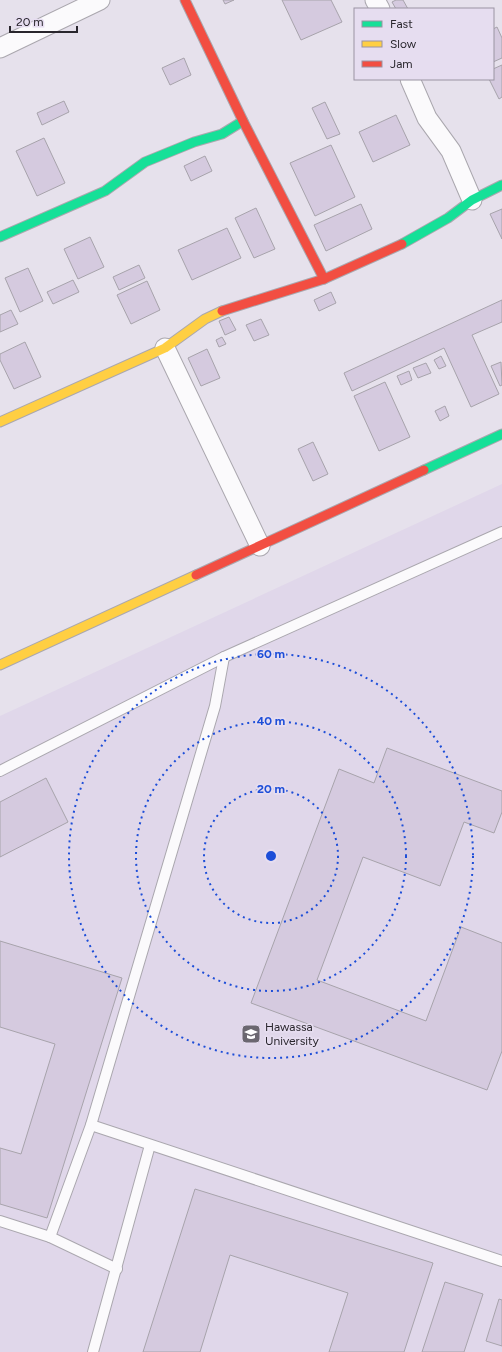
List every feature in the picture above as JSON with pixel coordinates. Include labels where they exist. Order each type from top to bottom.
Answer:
[{"type":"street","points":[[0,48],[100,0]]},
{"type":"street","points":[[185,0],[243,121],[324,279]]},
{"type":"street","points":[[410,80],[427,118],[451,151],[472,200]]},
{"type":"street","points":[[0,237],[105,191],[145,162],[194,142],[222,134],[243,121]]},
{"type":"street","points":[[0,422],[165,348],[205,319],[222,311],[278,295],[324,279],[407,242],[448,218],[472,200],[502,185]]},
{"type":"street","points":[[165,348],[260,546]]},
{"type":"street","points":[[0,665],[502,434]]},
{"type":"lane","points":[[0,770],[224,657],[502,532]]},
{"type":"lane","points":[[50,1237],[91,1125],[215,706],[224,657]]},
{"type":"lane","points":[[91,1125],[502,1261]]},
{"type":"lane","points":[[92,1352],[117,1269],[150,1145]]},
{"type":"lane","points":[[0,1221],[50,1237],[117,1269]]},
{"type":"shaded area","name":"Hawassa University","points":[[502,484],[502,1352],[0,1352],[0,716]]},
{"type":"building","points":[[223,0],[234,0],[225,4]]},
{"type":"building","points":[[282,0],[331,0],[342,22],[301,40]]},
{"type":"building","points":[[396,0],[403,0],[407,8],[395,8],[392,2]]},
{"type":"building","points":[[497,27],[502,38],[502,58],[494,62],[494,28]]},
{"type":"building","points":[[184,58],[191,75],[170,85],[162,68]]},
{"type":"building","points":[[502,65],[502,97],[499,99],[490,80],[494,80],[494,69]]},
{"type":"building","points":[[64,101],[69,112],[42,125],[37,113]]},
{"type":"building","points":[[325,102],[340,134],[327,139],[312,108]]},
{"type":"building","points":[[396,115],[410,145],[373,162],[359,132]]},
{"type":"building","points":[[44,138],[65,183],[37,196],[16,151]]},
{"type":"building","points":[[331,145],[355,197],[315,216],[290,163]]},
{"type":"building","points":[[205,156],[212,171],[191,181],[184,166]]},
{"type":"building","points":[[361,204],[372,229],[326,251],[314,225]]},
{"type":"building","points":[[256,208],[275,249],[254,258],[235,218]]},
{"type":"building","points":[[502,209],[502,239],[490,214]]},
{"type":"building","points":[[227,228],[241,258],[192,280],[178,250]]},
{"type":"building","points":[[90,237],[104,267],[78,279],[64,249]]},
{"type":"building","points":[[139,265],[145,278],[119,290],[113,277]]},
{"type":"building","points":[[28,268],[43,301],[20,312],[5,278]]},
{"type":"building","points":[[73,280],[79,292],[53,304],[47,292]]},
{"type":"building","points":[[147,281],[160,310],[131,324],[117,295]]},
{"type":"building","points":[[331,292],[336,303],[319,311],[314,300]]},
{"type":"building","points":[[502,300],[502,322],[472,335],[499,394],[471,407],[444,348],[352,391],[344,373]]},
{"type":"building","points":[[11,310],[18,324],[0,332],[0,315]]},
{"type":"building","points":[[229,317],[236,330],[225,335],[219,321]]},
{"type":"building","points":[[261,319],[269,335],[254,341],[246,325]]},
{"type":"building","points":[[222,337],[226,344],[219,347],[216,340]]},
{"type":"building","points":[[25,342],[41,377],[14,389],[0,360],[0,354]]},
{"type":"building","points":[[207,349],[220,378],[201,386],[188,358]]},
{"type":"building","points":[[441,356],[446,366],[439,369],[434,360]]},
{"type":"building","points":[[501,362],[502,385],[500,386],[491,366]]},
{"type":"building","points":[[426,363],[431,373],[418,378],[413,368]]},
{"type":"building","points":[[409,371],[412,380],[401,385],[397,376]]},
{"type":"building","points":[[385,382],[410,437],[379,451],[354,396]]},
{"type":"building","points":[[445,406],[449,416],[440,421],[435,411]]},
{"type":"building","points":[[313,442],[328,474],[313,481],[298,449]]},
{"type":"building","points":[[387,748],[502,791],[502,812],[494,833],[464,822],[440,886],[363,857],[317,980],[426,1021],[461,927],[502,943],[502,1051],[487,1090],[251,1003],[339,769],[374,783]]},
{"type":"building","points":[[46,778],[68,822],[0,857],[0,802]]},
{"type":"building","points":[[0,941],[122,978],[47,1218],[0,1204],[0,1148],[21,1154],[55,1044],[0,1027]]},
{"type":"building","points":[[195,1189],[433,1263],[404,1352],[329,1352],[348,1293],[230,1255],[200,1352],[143,1352]]},
{"type":"building","points":[[445,1282],[483,1294],[464,1352],[422,1352]]},
{"type":"building","points":[[499,1299],[502,1300],[502,1346],[486,1341]]},
{"type":"traffic: fast","points":[[0,237],[105,191],[145,162],[194,142],[222,134],[243,121]]},
{"type":"traffic: fast","points":[[402,244],[448,218],[472,200],[502,185]]},
{"type":"traffic: fast","points":[[424,470],[502,434]]},
{"type":"traffic: slow","points":[[0,422],[165,348],[205,319],[222,311]]},
{"type":"traffic: slow","points":[[0,665],[196,575]]},
{"type":"traffic: jam","points":[[185,0],[243,121],[324,279]]},
{"type":"traffic: jam","points":[[222,311],[324,279],[402,244]]},
{"type":"traffic: jam","points":[[196,575],[424,470]]},
{"type":"place","name":"Hawassa University","points":[[251,1034]]}]
